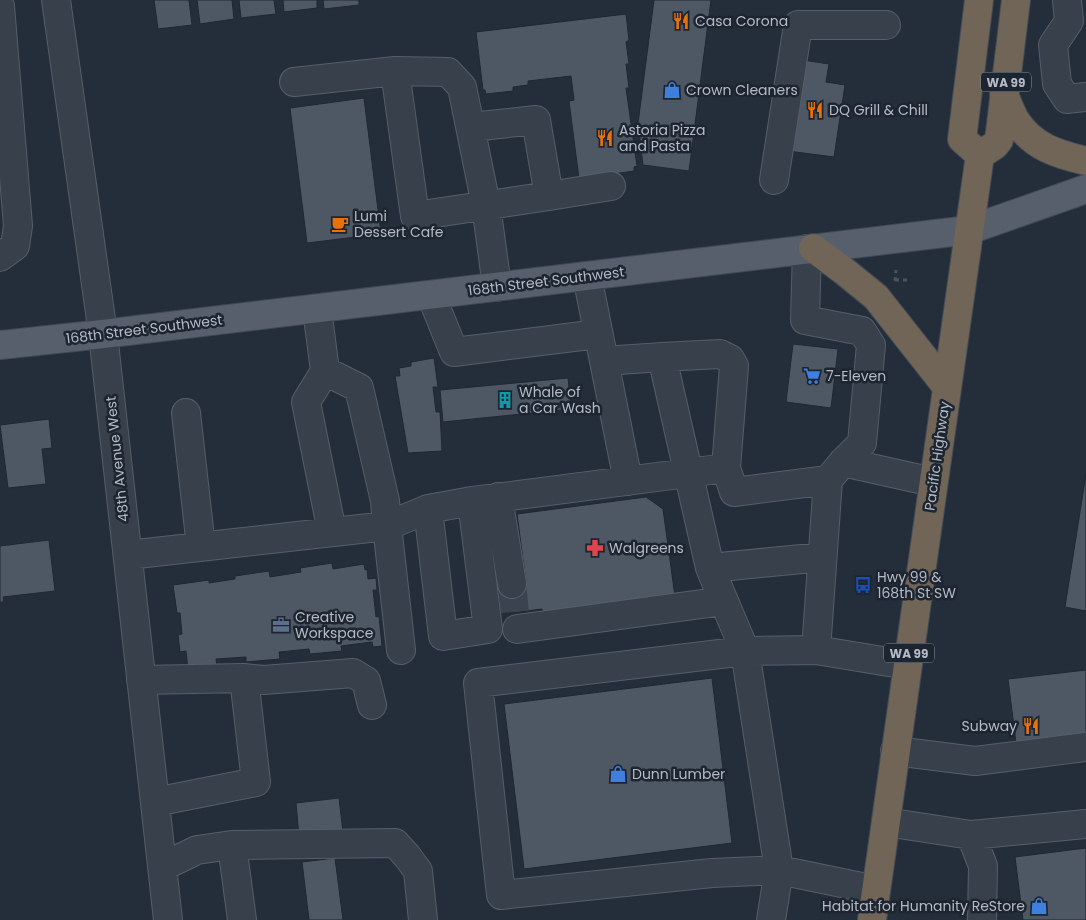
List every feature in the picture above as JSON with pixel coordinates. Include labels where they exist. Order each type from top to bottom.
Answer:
[{"type":"highway","name":"WA 99","points":[[979,0],[962,139],[980,155],[999,140],[1016,0]]},
{"type":"highway","points":[[1004,95],[1016,120],[1033,141],[1061,155],[1086,161]]},
{"type":"highway","name":"Pacific Highway","points":[[872,920],[980,155]]},
{"type":"highway","points":[[810,249],[844,271],[876,297],[947,386]]},
{"type":"main road","name":"168th Street Southwest","points":[[0,345],[317,309],[969,230],[1086,189]]},
{"type":"street","points":[[0,1],[6,0]]},
{"type":"street","name":"48th Avenue West","points":[[56,0],[103,334],[168,920]]},
{"type":"street","points":[[1073,1],[1069,22],[1054,45],[1057,84],[1067,99],[1086,97]]},
{"type":"street","points":[[0,6],[18,226],[15,246],[0,257]]},
{"type":"street","points":[[774,180],[798,25],[886,25]]},
{"type":"street","points":[[395,71],[415,216],[611,186]]},
{"type":"street","points":[[294,82],[395,71],[448,72],[462,87],[486,205],[497,287]]},
{"type":"street","points":[[471,127],[536,120],[549,196]]},
{"type":"street","points":[[810,249],[804,320],[862,330],[871,344],[862,443],[836,471],[822,557],[816,650]]},
{"type":"street","points":[[587,276],[628,481]]},
{"type":"street","points":[[431,295],[454,352],[598,334]]},
{"type":"street","points":[[317,309],[325,371],[306,402],[332,532]]},
{"type":"street","points":[[604,362],[720,354],[730,359],[734,366],[726,468],[734,492],[836,471],[933,482]]},
{"type":"street","points":[[662,357],[710,568],[745,651],[779,870],[771,920]]},
{"type":"street","points":[[325,371],[359,388],[385,501],[401,650]]},
{"type":"street","points":[[186,413],[201,547]]},
{"type":"street","points":[[128,555],[387,526],[428,509],[485,499],[726,468]]},
{"type":"street","points":[[485,499],[512,584]]},
{"type":"street","points":[[485,499],[488,629]]},
{"type":"street","points":[[428,509],[444,636],[488,629],[516,621],[724,601]]},
{"type":"street","points":[[710,568],[822,557]]},
{"type":"street","points":[[876,890],[779,870],[712,873],[501,895],[478,682],[745,651],[816,650],[908,665]]},
{"type":"street","points":[[142,680],[244,678],[264,680],[353,673],[366,680],[372,705]]},
{"type":"street","points":[[155,802],[256,782],[244,678]]},
{"type":"street","points":[[895,751],[975,761],[1086,746]]},
{"type":"street","points":[[886,822],[971,835],[1086,824]]},
{"type":"street","points":[[971,835],[983,866],[982,920]]},
{"type":"street","points":[[162,867],[197,850],[232,844],[395,843],[418,871],[422,920]]},
{"type":"street","points":[[232,844],[242,920]]},
{"type":"path","points":[[895,280],[908,280]]},
{"type":"building","points":[[154,0],[189,0],[192,25],[158,29]]},
{"type":"building","points":[[197,0],[232,0],[234,19],[200,24]]},
{"type":"building","points":[[239,0],[274,0],[276,14],[241,18]]},
{"type":"building","points":[[283,0],[317,0],[317,8],[284,12]]},
{"type":"building","points":[[323,0],[359,0],[359,5],[324,9]]},
{"type":"building","points":[[654,0],[711,0],[689,171],[643,165],[638,123]]},
{"type":"building","points":[[626,14],[629,40],[626,42],[629,64],[626,64],[629,88],[626,88],[637,166],[634,167],[634,171],[579,179],[569,101],[574,100],[571,76],[528,81],[528,85],[513,87],[513,91],[486,94],[485,90],[483,90],[476,32]]},
{"type":"building","name":"DQ Grill & Chill","points":[[803,60],[829,64],[826,82],[845,85],[834,157],[788,151]]},
{"type":"building","points":[[364,98],[381,234],[307,243],[290,108]]},
{"type":"building","name":"7-Eleven","points":[[793,344],[838,349],[831,408],[786,402]]},
{"type":"building","points":[[434,358],[438,387],[433,387],[436,412],[440,412],[442,451],[408,453],[395,376],[400,376],[399,368],[411,366],[411,362]]},
{"type":"building","name":"Whale of a Car Wash","points":[[568,378],[571,409],[443,422],[440,390]]},
{"type":"building","points":[[49,419],[52,448],[42,449],[46,484],[8,488],[0,425]]},
{"type":"building","points":[[1086,474],[1086,611],[1065,607]]},
{"type":"building","name":"Walgreens","points":[[646,497],[663,509],[676,604],[544,622],[542,609],[511,613],[508,585],[526,582],[517,514]]},
{"type":"building","points":[[49,540],[55,591],[3,597],[4,602],[0,602],[0,546]]},
{"type":"building","name":"Creative Workspace","points":[[332,563],[333,569],[364,564],[365,570],[367,569],[368,579],[376,578],[377,590],[373,590],[376,617],[379,616],[382,646],[373,647],[372,642],[341,646],[342,651],[310,654],[309,649],[279,652],[280,659],[246,662],[246,657],[216,659],[217,667],[188,670],[186,651],[180,652],[178,635],[182,634],[180,613],[177,613],[173,585],[209,580],[209,583],[235,579],[235,576],[269,571],[270,577],[301,572],[300,568]]},
{"type":"building","points":[[1086,670],[1086,742],[1017,751],[1008,679]]},
{"type":"building","name":"Dunn Lumber","points":[[712,678],[732,843],[524,869],[504,704]]},
{"type":"building","points":[[339,798],[343,832],[299,837],[296,803]]},
{"type":"building","points":[[1086,848],[1086,920],[1023,920],[1015,857]]},
{"type":"building","points":[[335,858],[343,920],[309,920],[302,862]]},
{"type":"tunnel","points":[[512,584],[515,613]]},
{"type":"place","name":"Casa Corona","points":[[681,21]]},
{"type":"place","name":"Crown Cleaners","points":[[672,90]]},
{"type":"place","name":"DQ Grill & Chill","points":[[815,110]]},
{"type":"place","name":"Astoria Pizza and Pasta","points":[[605,138]]},
{"type":"place","name":"Lumi Dessert Cafe","points":[[340,224]]},
{"type":"place","name":"7-Eleven","points":[[812,376]]},
{"type":"place","name":"Whale of a Car Wash","points":[[505,400]]},
{"type":"place","name":"Walgreens","points":[[595,548]]},
{"type":"place","name":"Hwy 99 & 168th St SW","points":[[863,585]]},
{"type":"place","name":"Creative Workspace","points":[[281,625]]},
{"type":"place","name":"Subway","points":[[1031,726]]},
{"type":"place","name":"Dunn Lumber","points":[[618,774]]},
{"type":"place","name":"Habitat for Humanity ReStore","points":[[1039,906]]}]
